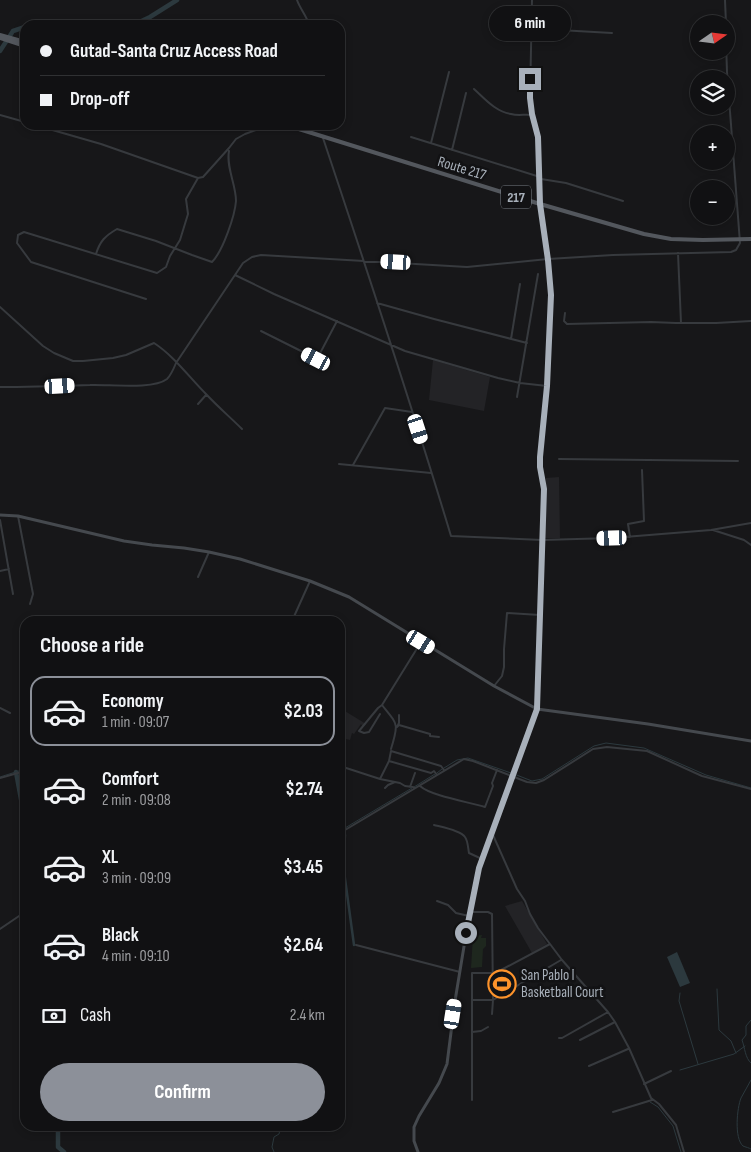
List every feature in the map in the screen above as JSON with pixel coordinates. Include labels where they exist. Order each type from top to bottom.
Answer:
[{"type":"main road","points":[[0,36],[20,42]]},
{"type":"main road","name":"Route 217","points":[[302,130],[540,204],[644,234],[672,239],[751,239]]},
{"type":"main road","points":[[418,1152],[414,1140],[414,1127],[439,1083],[447,1064],[460,972],[478,873],[537,709],[544,489],[540,457],[547,386],[551,295],[540,204]]},
{"type":"main road","points":[[0,515],[18,516],[124,541],[209,552],[240,559],[310,580],[349,597],[494,686],[537,709],[648,724],[751,741]]},
{"type":"street","points":[[297,0],[308,20]]},
{"type":"street","points":[[532,0],[530,98],[538,137],[540,204]]},
{"type":"street","points":[[725,0],[726,15]]},
{"type":"street","points":[[531,21],[541,18],[559,30],[612,33]]},
{"type":"street","points":[[0,387],[92,384],[141,386],[166,380],[174,370],[176,362],[243,263],[252,257],[261,255],[467,267],[613,255],[731,252],[736,250],[740,243],[727,60]]},
{"type":"street","points":[[431,142],[449,72]]},
{"type":"street","points":[[474,89],[491,104],[504,112],[515,115],[532,114]]},
{"type":"street","points":[[452,150],[466,93]]},
{"type":"street","points":[[0,115],[20,121]]},
{"type":"street","points":[[52,130],[101,144],[198,178],[203,177],[227,154]]},
{"type":"street","points":[[96,254],[99,244],[117,229],[212,262],[217,257],[232,221],[236,200],[228,164],[227,154],[229,148],[236,139],[256,130]]},
{"type":"street","points":[[322,136],[364,260],[451,536],[542,540],[630,537],[710,530],[751,523]]},
{"type":"street","points":[[411,137],[540,178],[566,183],[623,201]]},
{"type":"street","points":[[146,299],[31,262],[17,243],[18,235],[24,232],[157,272],[166,267],[180,240],[188,214],[186,199],[198,178]]},
{"type":"street","points":[[678,253],[681,322]]},
{"type":"street","points":[[517,397],[538,274]]},
{"type":"street","points":[[235,275],[390,346],[498,378],[547,386]]},
{"type":"street","points":[[511,339],[520,284]]},
{"type":"street","points":[[377,303],[527,343]]},
{"type":"street","points":[[0,307],[43,346],[54,354],[73,361],[114,358],[154,343],[161,347],[242,429]]},
{"type":"street","points":[[564,313],[564,321],[568,324],[751,321]]},
{"type":"street","points":[[261,331],[316,359],[337,321]]},
{"type":"street","points":[[198,404],[206,394]]},
{"type":"street","points":[[353,465],[385,408],[412,412]]},
{"type":"street","points":[[559,459],[738,461]]},
{"type":"street","points":[[339,464],[432,473]]},
{"type":"street","points":[[630,537],[628,524],[644,521],[642,470]]},
{"type":"street","points":[[18,516],[33,594],[30,604]]},
{"type":"street","points":[[0,520],[14,594]]},
{"type":"street","points":[[710,530],[744,540],[751,545]]},
{"type":"street","points":[[198,577],[209,552]]},
{"type":"street","points":[[0,571],[9,569]]},
{"type":"street","points":[[294,616],[310,580]]},
{"type":"street","points":[[494,686],[502,676],[504,667],[507,613],[540,615]]},
{"type":"street","points":[[380,714],[369,732],[359,731],[382,705],[421,642]]},
{"type":"street","points":[[382,705],[397,727]]},
{"type":"street","points":[[0,708],[10,713]]},
{"type":"street","points":[[391,748],[399,715]]},
{"type":"street","points":[[397,727],[399,725],[408,727],[439,738]]},
{"type":"street","points":[[345,830],[464,759],[527,782],[536,783],[544,780],[593,749],[607,747],[647,751],[702,776],[751,789]]},
{"type":"street","points":[[380,779],[391,751],[440,766],[444,770]]},
{"type":"street","points":[[388,761],[431,773],[434,771],[437,775]]},
{"type":"street","points":[[345,768],[413,787],[414,789]]},
{"type":"street","points":[[420,786],[429,791],[485,807],[497,770]]},
{"type":"street","points":[[0,778],[20,772]]},
{"type":"street","points":[[410,787],[415,773]]},
{"type":"street","points":[[385,788],[395,782]]},
{"type":"street","points":[[434,825],[453,830],[464,836],[467,840],[469,853],[482,859]]},
{"type":"street","points":[[492,834],[517,889],[538,928],[562,960],[615,1022],[629,1048],[652,1100],[659,1104],[676,1125],[684,1152]]},
{"type":"street","points":[[437,901],[448,905],[455,912],[470,914],[488,912],[492,914],[492,1014]]},
{"type":"street","points":[[0,930],[20,916]]},
{"type":"street","points":[[472,1100],[472,973],[492,973],[501,970],[550,944]]},
{"type":"street","points":[[356,945],[460,972]]},
{"type":"street","points":[[472,1000],[493,1000],[562,960]]},
{"type":"street","points":[[559,1038],[608,1012]]},
{"type":"street","points":[[580,1040],[615,1022]]},
{"type":"street","points":[[472,1032],[481,1031],[488,1027]]},
{"type":"street","points":[[589,1066],[629,1048]]},
{"type":"street","points":[[644,1084],[670,1071]]},
{"type":"street","points":[[613,1112],[652,1100]]},
{"type":"shaded area","points":[[433,360],[490,377],[484,411],[429,400]]},
{"type":"shaded area","points":[[559,477],[560,538],[544,538],[546,478]]},
{"type":"shaded area","points":[[345,711],[366,724],[363,727],[361,724],[354,734],[352,733],[350,740],[346,739]]},
{"type":"shaded area","points":[[522,901],[547,944],[532,953],[505,906]]},
{"type":"shaded area","points":[[482,935],[481,938],[486,938],[486,946],[483,949],[482,967],[471,968],[473,936]]},
{"type":"shaded area","points":[[677,952],[690,983],[680,987],[667,957]]},
{"type":"waterway","points":[[144,20],[177,0]]},
{"type":"waterway","points":[[0,51],[13,31],[20,29]]},
{"type":"waterway","points":[[514,774],[532,781],[542,779],[594,746],[606,743],[644,748],[706,775],[751,788]]},
{"type":"waterway","points":[[444,768],[457,760],[468,758],[511,773]]},
{"type":"waterway","points":[[437,773],[442,769]]},
{"type":"waterway","points":[[0,777],[20,771]]},
{"type":"waterway","points":[[16,772],[20,794]]},
{"type":"waterway","points":[[414,787],[435,774]]},
{"type":"waterway","points":[[345,828],[412,788]]},
{"type":"waterway","points":[[345,879],[354,945]]},
{"type":"waterway","points":[[717,989],[719,1030],[731,1041],[736,1053]]},
{"type":"waterway","points":[[680,993],[679,1001],[698,1064]]},
{"type":"waterway","points":[[751,1020],[746,1026],[746,1035],[742,1040],[746,1056],[751,1063]]},
{"type":"waterway","points":[[680,1070],[734,1054],[745,1046]]},
{"type":"waterway","points":[[751,1080],[741,1098],[737,1123],[740,1142],[743,1146],[751,1149]]},
{"type":"waterway","points":[[650,1102],[658,1107],[673,1126],[681,1152]]},
{"type":"waterway","points":[[58,1131],[58,1147],[64,1152]]},
{"type":"waterway","points":[[274,1152],[272,1147],[274,1137],[279,1134],[280,1131]]},
{"type":"place","name":"San Pablo I Basketball Court","points":[[502,984]]},
{"type":"route","points":[[466,933],[479,868],[537,709],[544,489],[540,457],[547,386],[551,295],[540,204],[538,137],[532,114],[530,79]]}]
